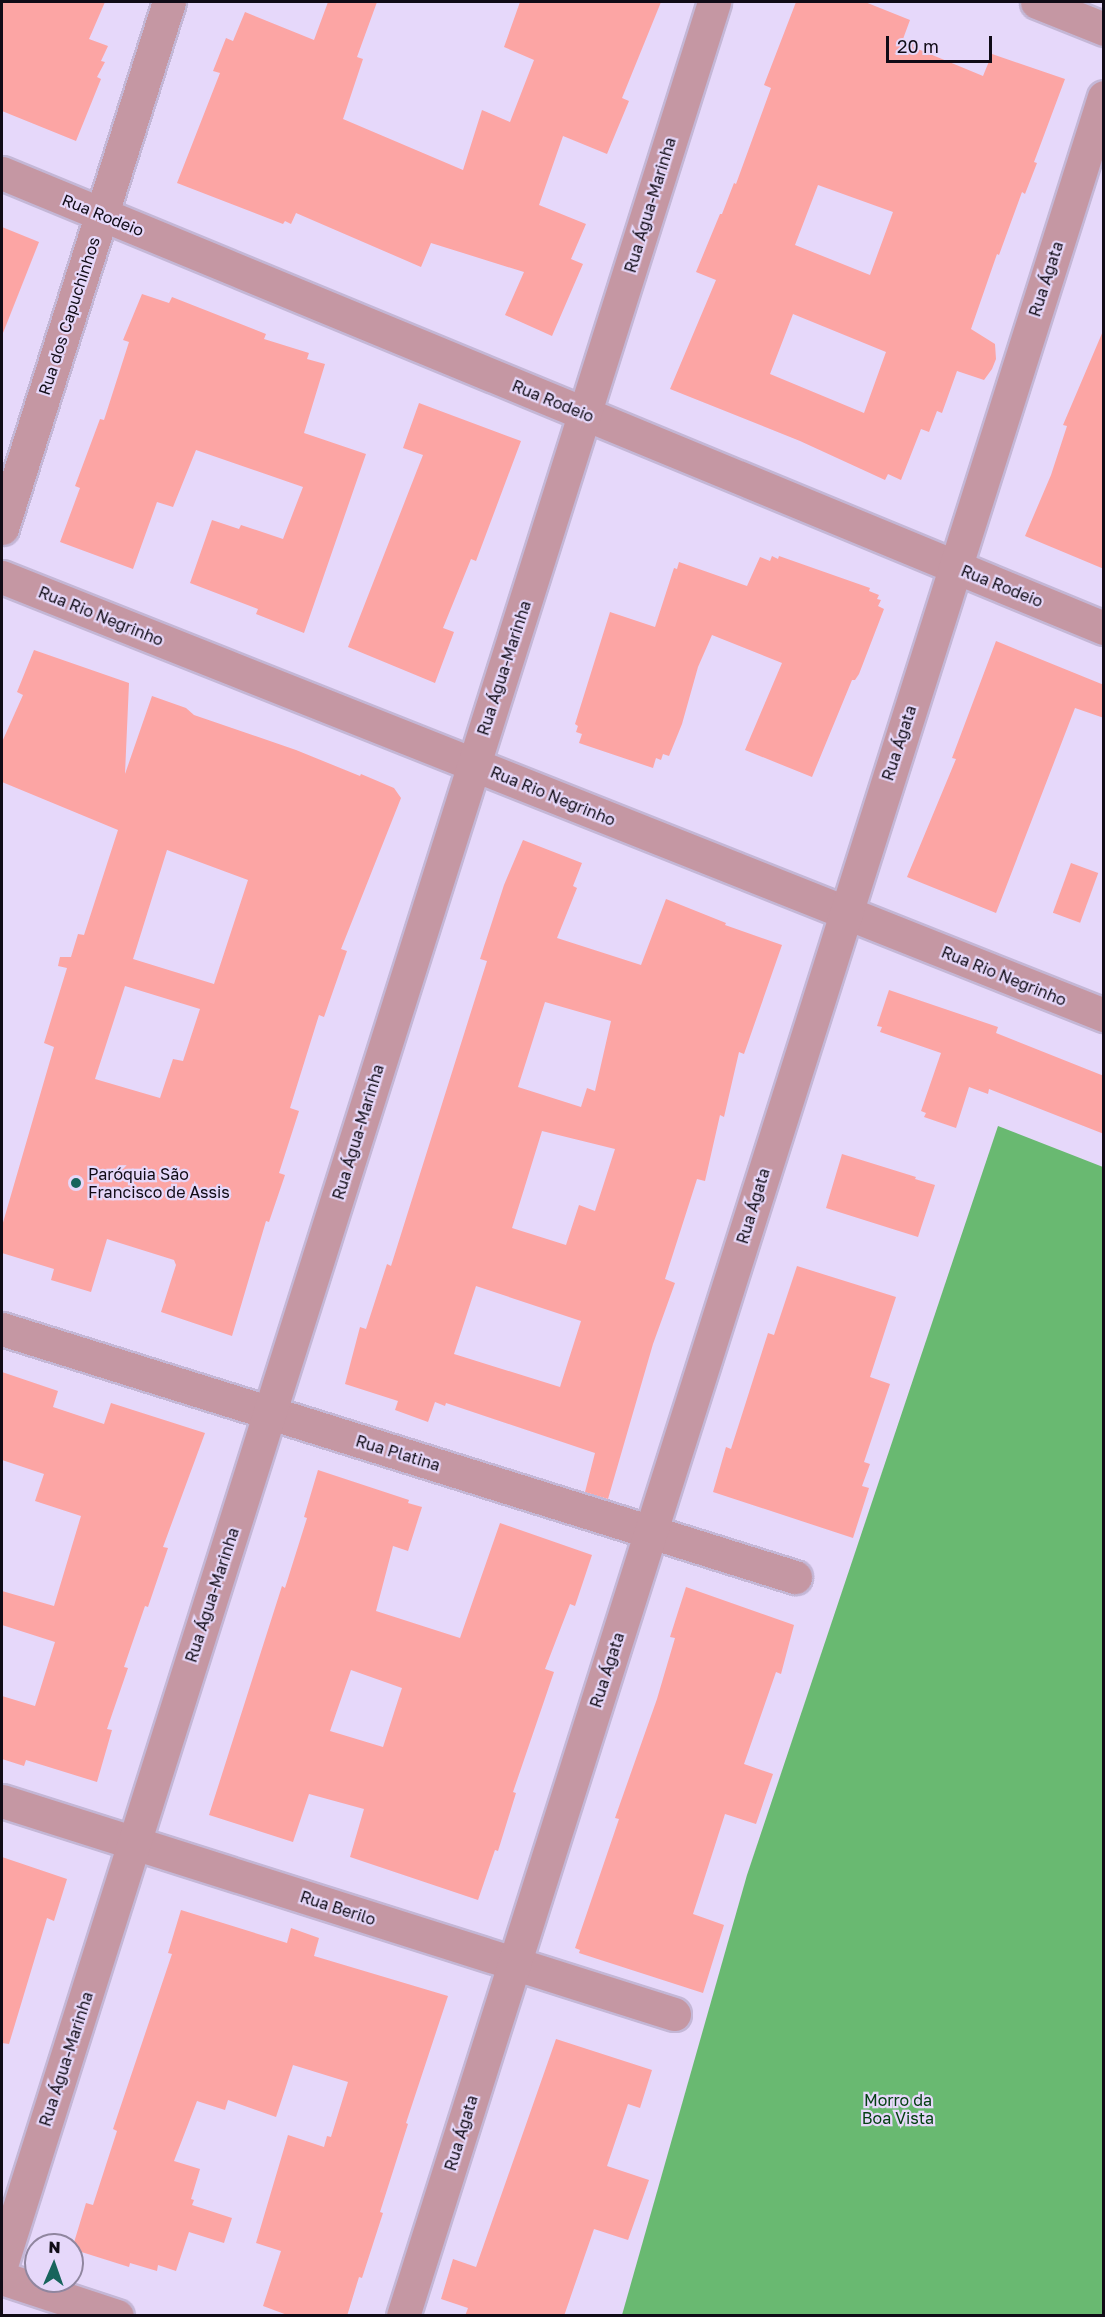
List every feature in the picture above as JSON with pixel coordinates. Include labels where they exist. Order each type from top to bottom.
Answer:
[{"type":"street","name":"Rua dos Capuchinhos","points":[[2,528],[169,2]]},
{"type":"street","name":"Rua Água-Marinha","points":[[2,2262],[714,2]]},
{"type":"street","points":[[1037,2],[1104,29]]},
{"type":"street","name":"Rua Ágata","points":[[404,2316],[1104,97]]},
{"type":"street","name":"Rua Rodeio","points":[[2,173],[1104,628]]},
{"type":"street","name":"Rua Rio Negrinho","points":[[2,577],[1104,1015]]},
{"type":"street","name":"Rua Platina","points":[[2,1329],[795,1576]]},
{"type":"street","name":"Rua Berilo","points":[[2,1801],[674,2014]]},
{"type":"street","points":[[2,2278],[117,2316]]},
{"type":"green space","name":"Morro da Boa Vista","points":[[998,1126],[1103,1167],[1103,2315],[622,2315],[747,1875]]},
{"type":"building","points":[[2,2],[105,2],[89,39],[108,46],[101,61],[105,62],[97,77],[101,79],[76,141],[2,111]]},
{"type":"building","points":[[328,2],[377,2],[357,57],[363,59],[343,119],[463,170],[482,110],[510,122],[534,60],[504,47],[520,2],[661,2],[622,98],[629,101],[607,154],[563,136],[539,205],[586,224],[571,259],[583,264],[552,336],[505,315],[524,272],[431,243],[421,267],[296,213],[291,224],[285,221],[283,224],[177,183],[220,73],[213,71],[226,38],[233,41],[245,12],[314,40]]},
{"type":"building","points":[[796,2],[865,2],[910,20],[903,39],[914,43],[913,47],[983,76],[992,54],[1065,79],[1034,162],[1037,163],[1025,194],[1022,192],[999,255],[997,254],[971,329],[995,344],[996,359],[992,369],[984,380],[957,371],[942,413],[937,411],[929,432],[921,429],[901,480],[888,474],[885,480],[800,441],[670,389],[716,280],[696,272],[734,183],[736,184],[771,88],[764,85]],"holes":[[[818,185],[893,212],[870,275],[795,245]],[[793,314],[886,352],[864,413],[770,374]]]},
{"type":"building","points":[[2,227],[39,242],[3,333],[2,332]]},
{"type":"building","points":[[142,294],[169,303],[172,297],[266,334],[264,339],[309,353],[307,359],[325,364],[304,433],[366,454],[304,633],[256,614],[258,609],[190,583],[212,520],[239,529],[241,525],[283,539],[303,487],[196,450],[173,507],[157,502],[133,569],[60,542],[80,488],[75,486],[100,419],[104,420],[129,342],[123,340]]},
{"type":"building","points":[[1103,331],[1104,569],[1025,536],[1051,475],[1067,426],[1063,425]]},
{"type":"building","points":[[419,403],[521,441],[476,561],[471,559],[443,628],[454,632],[435,683],[348,647],[423,455],[403,448]]},
{"type":"building","points":[[772,556],[778,559],[779,556],[870,588],[869,591],[879,595],[877,599],[881,600],[878,606],[884,609],[859,674],[855,680],[852,680],[812,777],[745,750],[782,663],[712,635],[698,667],[682,724],[669,756],[663,754],[661,760],[656,758],[653,768],[579,743],[582,734],[576,732],[578,726],[575,724],[610,612],[655,627],[674,568],[677,569],[679,562],[747,586],[760,557],[770,561]]},
{"type":"building","points":[[996,641],[1104,685],[1104,718],[1075,708],[996,913],[907,877],[956,759],[952,758]]},
{"type":"building","points":[[34,650],[129,683],[125,774],[152,696],[186,708],[194,715],[296,750],[360,776],[361,774],[394,788],[401,798],[341,949],[347,951],[324,1017],[319,1015],[290,1108],[299,1111],[279,1173],[285,1175],[269,1222],[266,1221],[232,1336],[161,1312],[176,1265],[174,1260],[107,1239],[91,1292],[51,1280],[54,1269],[2,1253],[2,1226],[54,1047],[44,1043],[67,968],[58,966],[60,957],[71,957],[78,934],[84,935],[118,830],[2,782],[2,742],[23,695],[17,692]],"holes":[[[167,850],[248,880],[214,984],[133,959]],[[125,986],[200,1009],[183,1061],[173,1059],[160,1098],[95,1079]]]},
{"type":"building","points":[[523,840],[582,863],[573,886],[577,888],[557,938],[641,965],[666,899],[726,923],[725,925],[782,945],[744,1054],[739,1052],[724,1117],[720,1115],[705,1181],[697,1179],[665,1279],[675,1283],[653,1344],[608,1499],[585,1492],[595,1453],[446,1403],[445,1406],[435,1402],[428,1422],[395,1410],[398,1401],[345,1384],[360,1327],[366,1329],[387,1264],[391,1266],[487,961],[480,959],[504,885]],"holes":[[[545,1002],[611,1021],[595,1091],[587,1088],[581,1107],[518,1087]],[[542,1131],[615,1149],[595,1211],[579,1205],[566,1245],[512,1228]],[[476,1286],[581,1321],[560,1387],[454,1354]]]},
{"type":"building","points":[[1071,863],[1098,873],[1080,923],[1053,913]]},
{"type":"building","points":[[889,990],[998,1027],[996,1033],[1104,1076],[1104,1134],[989,1089],[988,1094],[969,1087],[956,1128],[924,1117],[926,1113],[921,1111],[941,1053],[880,1032],[882,1027],[877,1026]]},
{"type":"building","points":[[842,1154],[935,1185],[918,1237],[826,1208]]},
{"type":"building","points":[[797,1266],[896,1297],[870,1377],[890,1384],[864,1462],[870,1464],[862,1486],[869,1488],[853,1538],[713,1492],[726,1447],[731,1449],[768,1333],[774,1335]]},
{"type":"building","points":[[2,1372],[58,1391],[53,1407],[104,1424],[111,1403],[205,1433],[163,1547],[168,1548],[148,1607],[145,1606],[124,1667],[128,1668],[107,1729],[112,1730],[97,1782],[26,1760],[24,1766],[2,1759],[2,1696],[35,1706],[55,1642],[2,1625],[2,1591],[54,1606],[81,1516],[35,1501],[44,1474],[2,1460]]},
{"type":"building","points":[[318,1470],[409,1500],[408,1503],[422,1507],[408,1551],[393,1546],[376,1611],[460,1638],[500,1523],[592,1555],[575,1606],[570,1604],[545,1669],[554,1672],[513,1792],[516,1793],[498,1851],[495,1850],[478,1900],[350,1857],[364,1809],[309,1794],[293,1842],[209,1815],[282,1586],[285,1588],[307,1518],[304,1517]],"holes":[[[351,1670],[402,1688],[383,1747],[330,1731]]]},
{"type":"building","points":[[686,1587],[794,1625],[781,1674],[776,1672],[744,1764],[773,1774],[756,1824],[725,1814],[693,1914],[724,1925],[703,1993],[579,1953],[580,1950],[575,1948],[619,1819],[615,1818],[657,1699],[675,1638],[670,1637]]},
{"type":"building","points":[[2,1857],[67,1879],[54,1921],[47,1918],[9,2044],[2,2043]]},
{"type":"building","points":[[181,1910],[287,1943],[291,1928],[319,1938],[314,1956],[448,1996],[406,2123],[408,2124],[380,2212],[383,2213],[347,2316],[290,2316],[263,2306],[281,2251],[256,2243],[288,2135],[324,2147],[327,2136],[331,2137],[348,2082],[293,2065],[276,2117],[228,2100],[225,2110],[197,2101],[174,2161],[200,2169],[191,2199],[194,2200],[192,2205],[232,2218],[224,2243],[189,2232],[176,2271],[158,2265],[157,2271],[130,2263],[129,2267],[84,2253],[84,2233],[77,2233],[86,2203],[93,2205],[117,2131],[113,2129],[172,1954],[168,1953]]},
{"type":"building","points":[[556,2039],[652,2070],[640,2108],[628,2104],[607,2166],[649,2180],[628,2240],[594,2229],[564,2316],[465,2316],[468,2308],[441,2299],[453,2259],[476,2267]]},
{"type":"place","name":"Paróquia São Francisco de Assis","points":[[76,1183]]}]
